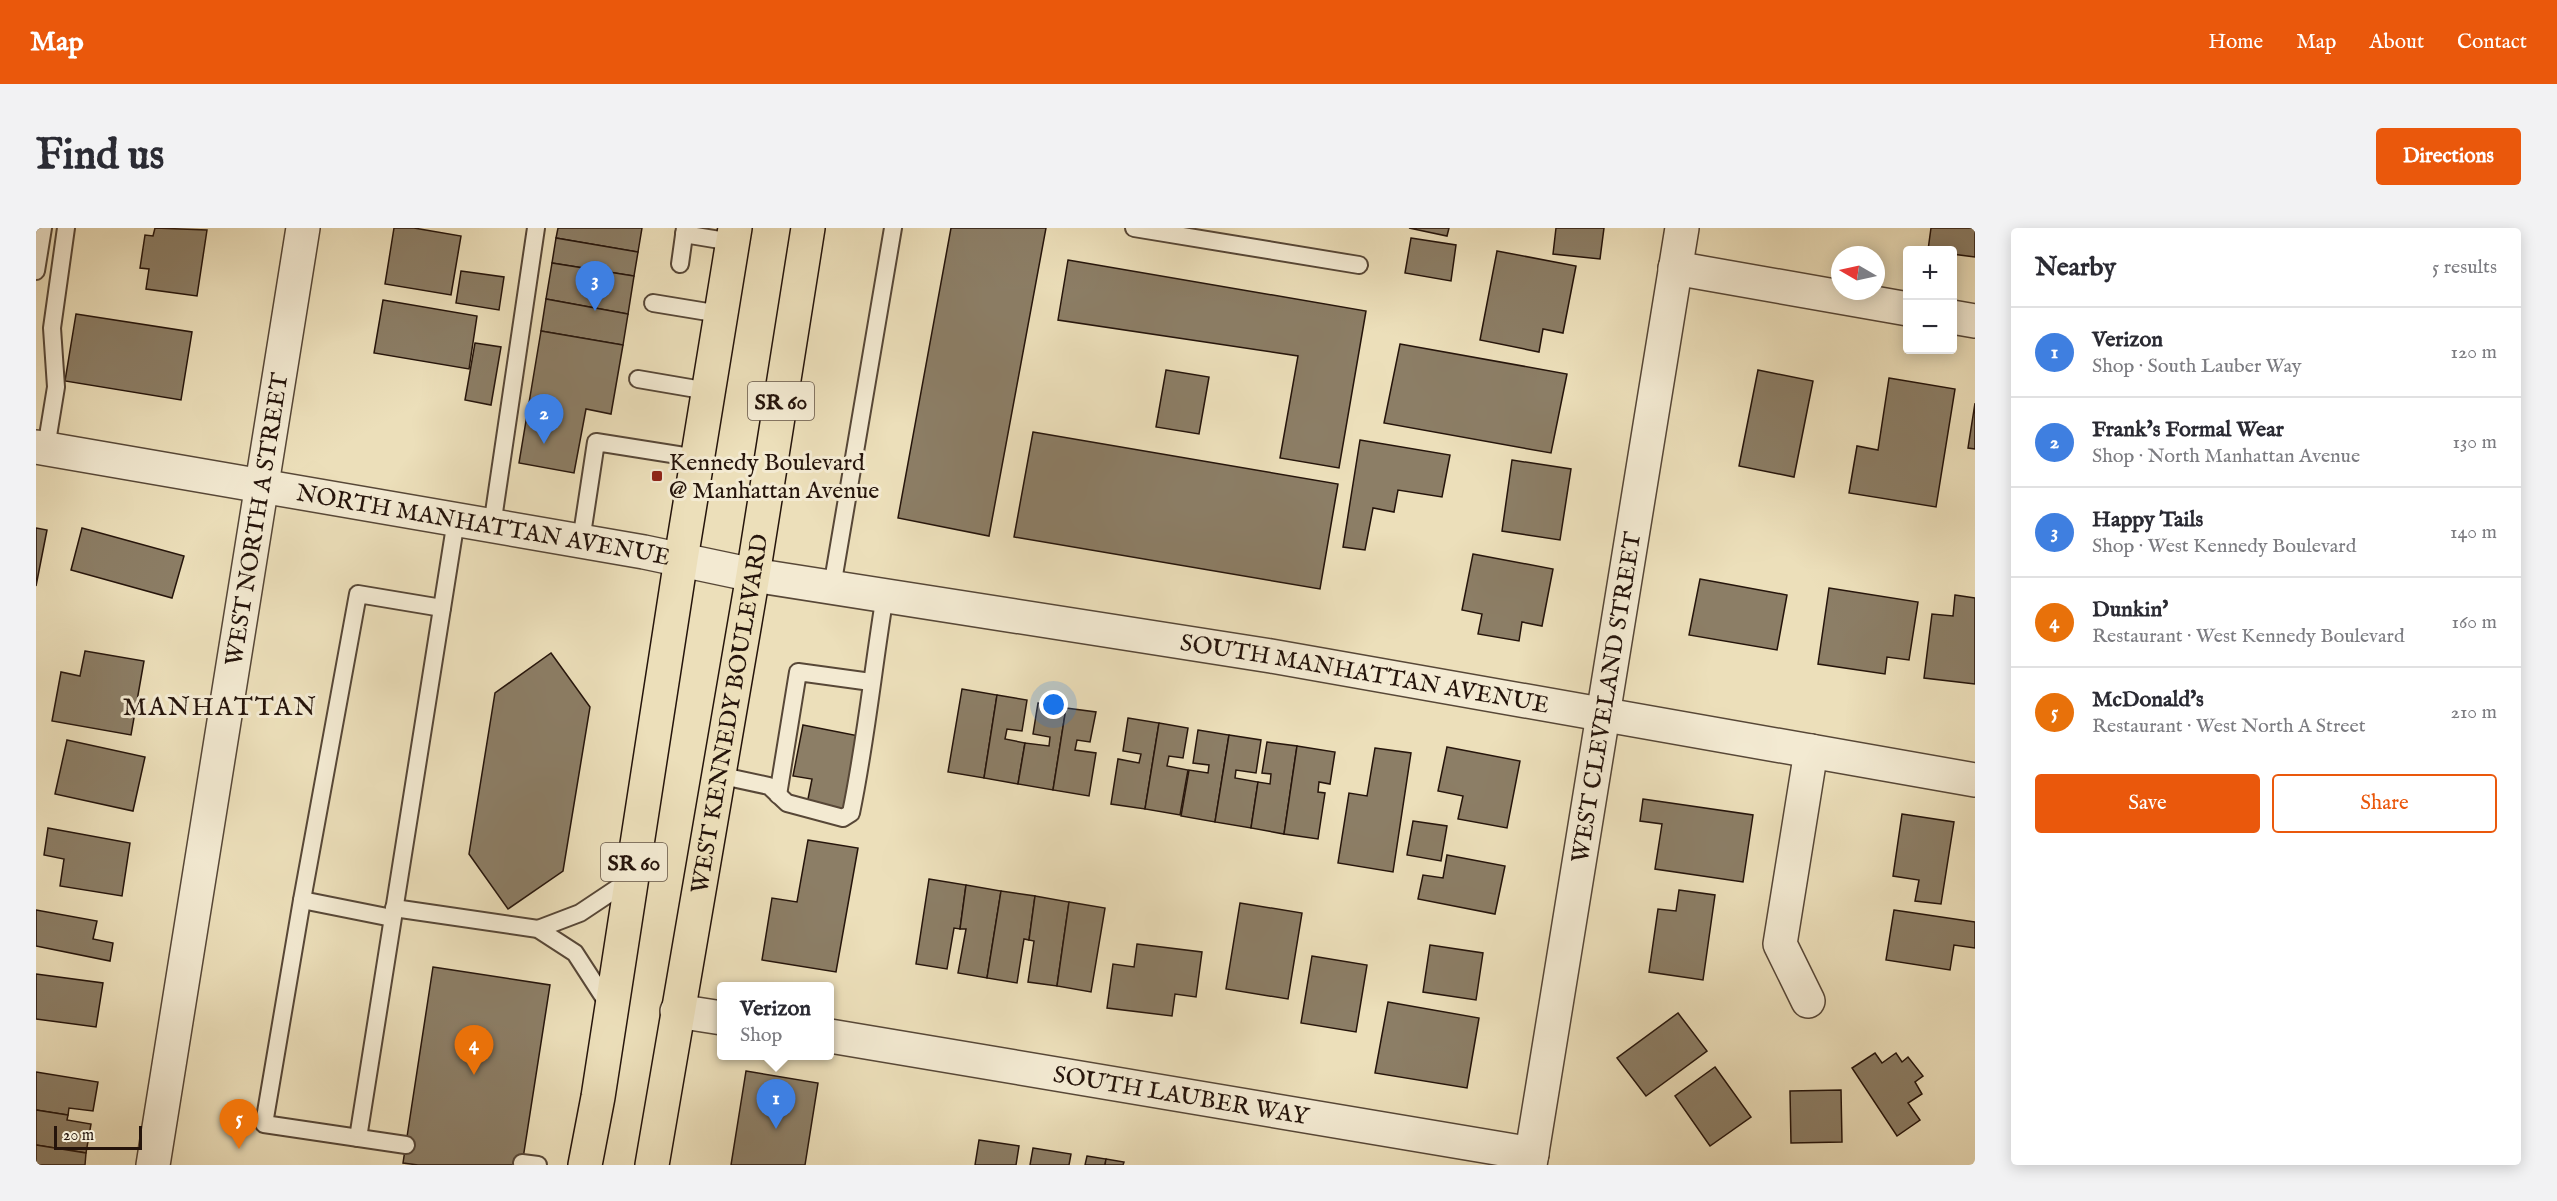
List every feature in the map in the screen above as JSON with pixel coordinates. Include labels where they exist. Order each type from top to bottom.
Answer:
[{"type":"main road","name":"WEST KENNEDY BOULEVARD","points":[[652,1165],[753,575],[808,228]]},
{"type":"main road","name":"SR 60","points":[[585,1165],[733,235]]},
{"type":"street","name":"WEST NORTH A STREET","points":[[153,1165],[303,228]]},
{"type":"street","name":"WEST CLEVELAND STREET","points":[[1531,1159],[1682,228]]},
{"type":"street","points":[[1675,268],[1903,308]]},
{"type":"street","points":[[1957,318],[1975,321]]},
{"type":"street","name":"NORTH MANHATTAN AVENUE","points":[[41,448],[581,541],[753,575]]},
{"type":"street","name":"SOUTH MANHATTAN AVENUE","points":[[753,575],[1271,656],[1975,780]]},
{"type":"street","points":[[1808,1001],[1780,944],[1811,751]]},
{"type":"street","points":[[677,1011],[717,1017]]},
{"type":"street","name":"SOUTH LAUBER WAY","points":[[834,1037],[1531,1159]]},
{"type":"lane","points":[[36,271],[43,228]]},
{"type":"lane","points":[[41,448],[56,387],[52,328],[66,228]]},
{"type":"lane","points":[[492,526],[536,228]]},
{"type":"lane","points":[[832,587],[893,228]]},
{"type":"lane","points":[[1134,228],[1359,265]]},
{"type":"lane","points":[[680,264],[685,231],[733,235]]},
{"type":"lane","points":[[653,303],[720,314]]},
{"type":"lane","points":[[638,379],[708,391]]},
{"type":"lane","points":[[581,541],[596,442],[697,458]]},
{"type":"lane","points":[[358,1138],[456,520]]},
{"type":"lane","points":[[406,1145],[264,1124],[358,594],[442,608]]},
{"type":"lane","points":[[718,775],[769,786],[787,803],[843,818],[851,813],[864,746],[871,682],[885,595]]},
{"type":"lane","points":[[778,795],[798,672],[871,682]]},
{"type":"lane","points":[[538,929],[580,913],[632,878]]},
{"type":"lane","points":[[302,900],[393,913],[538,929],[575,953],[611,1010]]},
{"type":"building","points":[[155,228],[207,230],[197,296],[146,289],[149,269],[140,268],[145,235],[153,236]]},
{"type":"building","points":[[394,228],[414,228],[461,236],[451,295],[385,284]]},
{"type":"building","points":[[558,228],[642,228],[638,252],[556,238]]},
{"type":"building","points":[[951,228],[1046,228],[989,536],[898,518]]},
{"type":"building","points":[[1409,228],[1449,228],[1447,236]]},
{"type":"building","points":[[1556,228],[1604,228],[1600,259],[1553,254]]},
{"type":"building","points":[[1931,228],[1975,228],[1975,257],[1957,255],[1957,246],[1929,246]]},
{"type":"building","points":[[556,238],[638,252],[634,276],[552,263]]},
{"type":"building","points":[[1411,238],[1456,245],[1451,281],[1405,273]]},
{"type":"building","points":[[1497,251],[1576,266],[1563,333],[1543,329],[1539,352],[1480,340]]},
{"type":"building","points":[[1068,260],[1366,311],[1339,468],[1280,458],[1298,356],[1058,320]]},
{"type":"building","points":[[552,263],[634,276],[628,314],[546,299]]},
{"type":"building","points":[[461,271],[504,277],[499,310],[456,303]]},
{"type":"building","points":[[546,299],[628,314],[623,345],[541,331]]},
{"type":"building","points":[[383,300],[477,316],[469,369],[374,353]]},
{"type":"building","points":[[76,314],[192,332],[181,400],[65,381]]},
{"type":"building","points":[[541,331],[623,345],[611,414],[586,409],[574,473],[519,463]]},
{"type":"building","points":[[475,343],[501,347],[491,405],[465,400]]},
{"type":"building","points":[[1400,344],[1567,374],[1551,453],[1384,423]]},
{"type":"building","points":[[1166,370],[1209,377],[1199,434],[1156,427]]},
{"type":"building","points":[[1758,370],[1813,381],[1794,477],[1739,466]]},
{"type":"building","points":[[1889,378],[1955,389],[1936,507],[1849,493],[1857,446],[1878,450]]},
{"type":"building","points":[[1975,403],[1975,449],[1968,448]]},
{"type":"building","points":[[1033,432],[1338,484],[1320,589],[1014,537]]},
{"type":"building","points":[[1360,440],[1450,455],[1442,497],[1398,490],[1394,512],[1373,508],[1365,550],[1343,547]]},
{"type":"building","points":[[1512,460],[1571,469],[1560,540],[1502,531]]},
{"type":"building","points":[[36,528],[47,530],[36,586]]},
{"type":"building","points":[[82,528],[184,556],[172,598],[71,570]]},
{"type":"building","points":[[1473,554],[1553,569],[1542,626],[1522,622],[1519,641],[1478,634],[1482,614],[1462,610]]},
{"type":"building","points":[[1700,579],[1787,595],[1777,650],[1689,635]]},
{"type":"building","points":[[1829,588],[1918,602],[1909,660],[1887,657],[1885,674],[1818,664]]},
{"type":"building","points":[[1955,595],[1975,598],[1975,684],[1924,678],[1932,614],[1953,616]]},
{"type":"building","points":[[85,651],[144,661],[131,735],[52,721],[61,672],[80,676]]},
{"type":"building","points":[[551,653],[590,707],[563,871],[508,909],[469,854],[495,693]]},
{"type":"building","points":[[962,689],[997,695],[984,778],[948,772]]},
{"type":"building","points":[[997,695],[1027,700],[1022,731],[1007,729],[1005,739],[1025,743],[1018,784],[984,778]]},
{"type":"building","points":[[1038,703],[1066,708],[1053,790],[1018,784],[1025,743],[1049,746],[1050,737],[1033,734]]},
{"type":"building","points":[[1066,708],[1096,712],[1090,742],[1077,740],[1075,750],[1096,753],[1089,796],[1053,790]]},
{"type":"building","points":[[1128,718],[1159,723],[1145,809],[1111,804],[1118,759],[1139,763],[1141,754],[1123,751]]},
{"type":"building","points":[[1159,723],[1188,728],[1183,758],[1169,756],[1167,766],[1188,770],[1180,815],[1145,809]]},
{"type":"building","points":[[803,725],[859,736],[844,811],[807,804],[812,779],[793,776]]},
{"type":"building","points":[[1198,730],[1229,735],[1215,822],[1181,816],[1189,770],[1208,773],[1209,765],[1193,763]]},
{"type":"building","points":[[1229,735],[1261,740],[1256,773],[1236,770],[1235,778],[1258,782],[1251,828],[1215,822]]},
{"type":"building","points":[[67,740],[145,757],[133,811],[55,794]]},
{"type":"building","points":[[1267,742],[1297,746],[1284,834],[1251,828],[1258,782],[1270,784],[1271,774],[1262,773]]},
{"type":"building","points":[[1297,746],[1335,752],[1330,784],[1319,782],[1318,792],[1325,793],[1318,839],[1284,834]]},
{"type":"building","points":[[1447,747],[1520,761],[1507,828],[1458,819],[1463,796],[1438,791]]},
{"type":"building","points":[[1375,748],[1411,753],[1393,872],[1338,863],[1349,793],[1367,796]]},
{"type":"building","points":[[1643,799],[1753,815],[1743,882],[1655,869],[1662,824],[1640,821]]},
{"type":"building","points":[[1902,814],[1954,822],[1941,904],[1915,901],[1919,880],[1893,876]]},
{"type":"building","points":[[1413,821],[1447,826],[1441,861],[1407,855]]},
{"type":"building","points":[[48,828],[130,843],[122,896],[60,886],[64,859],[44,855]]},
{"type":"building","points":[[808,840],[858,848],[836,972],[762,960],[772,898],[797,902]]},
{"type":"building","points":[[1447,855],[1505,866],[1495,914],[1418,899],[1423,875],[1443,878]]},
{"type":"building","points":[[929,879],[966,885],[960,929],[954,928],[947,969],[916,964]]},
{"type":"building","points":[[966,885],[1001,891],[987,978],[958,973],[966,929],[960,929]]},
{"type":"building","points":[[1679,890],[1715,895],[1703,980],[1649,972],[1658,909],[1676,911]]},
{"type":"building","points":[[1001,891],[1035,896],[1029,940],[1024,939],[1017,983],[987,978]]},
{"type":"building","points":[[1035,896],[1069,902],[1057,986],[1028,982],[1034,941],[1029,940]]},
{"type":"building","points":[[1069,902],[1105,908],[1091,992],[1057,986]]},
{"type":"building","points":[[1240,903],[1302,913],[1288,999],[1226,989]]},
{"type":"building","points":[[36,910],[97,921],[93,939],[113,943],[110,961],[36,946]]},
{"type":"building","points":[[1894,910],[1975,922],[1975,948],[1954,945],[1950,970],[1886,960]]},
{"type":"building","points":[[1137,944],[1202,952],[1196,997],[1175,994],[1172,1016],[1107,1008],[1113,964],[1134,967]]},
{"type":"building","points":[[1430,945],[1483,953],[1476,1000],[1423,992]]},
{"type":"building","points":[[1312,956],[1367,965],[1356,1032],[1301,1023]]},
{"type":"building","points":[[433,967],[550,985],[522,1165],[403,1163]]},
{"type":"building","points":[[36,974],[103,983],[96,1027],[36,1019]]},
{"type":"building","points":[[1388,1002],[1479,1018],[1467,1088],[1375,1073]]},
{"type":"building","points":[[1678,1013],[1707,1051],[1646,1096],[1617,1058]]},
{"type":"building","points":[[1875,1053],[1882,1063],[1896,1053],[1902,1062],[1908,1057],[1923,1076],[1915,1082],[1922,1094],[1908,1103],[1920,1120],[1897,1136],[1852,1068]]},
{"type":"building","points":[[1715,1067],[1751,1117],[1710,1146],[1675,1096]]},
{"type":"building","points":[[746,1071],[818,1083],[805,1165],[731,1165]]},
{"type":"building","points":[[36,1072],[98,1082],[93,1111],[69,1108],[68,1115],[36,1110]]},
{"type":"building","points":[[1841,1090],[1842,1142],[1791,1143],[1790,1091]]},
{"type":"building","points":[[36,1110],[68,1115],[67,1120],[91,1124],[86,1153],[36,1145]]},
{"type":"building","points":[[979,1140],[1019,1146],[1016,1165],[975,1165]]},
{"type":"building","points":[[36,1145],[86,1153],[85,1165],[36,1165]]},
{"type":"building","points":[[1033,1148],[1071,1154],[1069,1165],[1030,1165]]},
{"type":"building","points":[[1087,1156],[1106,1159],[1105,1165],[1085,1165]]},
{"type":"building","points":[[1106,1159],[1124,1162],[1123,1165],[1105,1165]]},
{"type":"place","name":"Happy Tails","points":[[595,311]]},
{"type":"place","name":"Frank's Formal Wear","points":[[544,444]]},
{"type":"place","name":"Kennedy Boulevard @ Manhattan Avenue","points":[[657,476]]},
{"type":"place","name":"Dunkin'","points":[[474,1075]]},
{"type":"place","name":"Verizon","points":[[776,1129]]},
{"type":"place","name":"McDonald's","points":[[239,1149]]},
{"type":"district","name":"MANHATTAN","points":[[220,706]]}]
